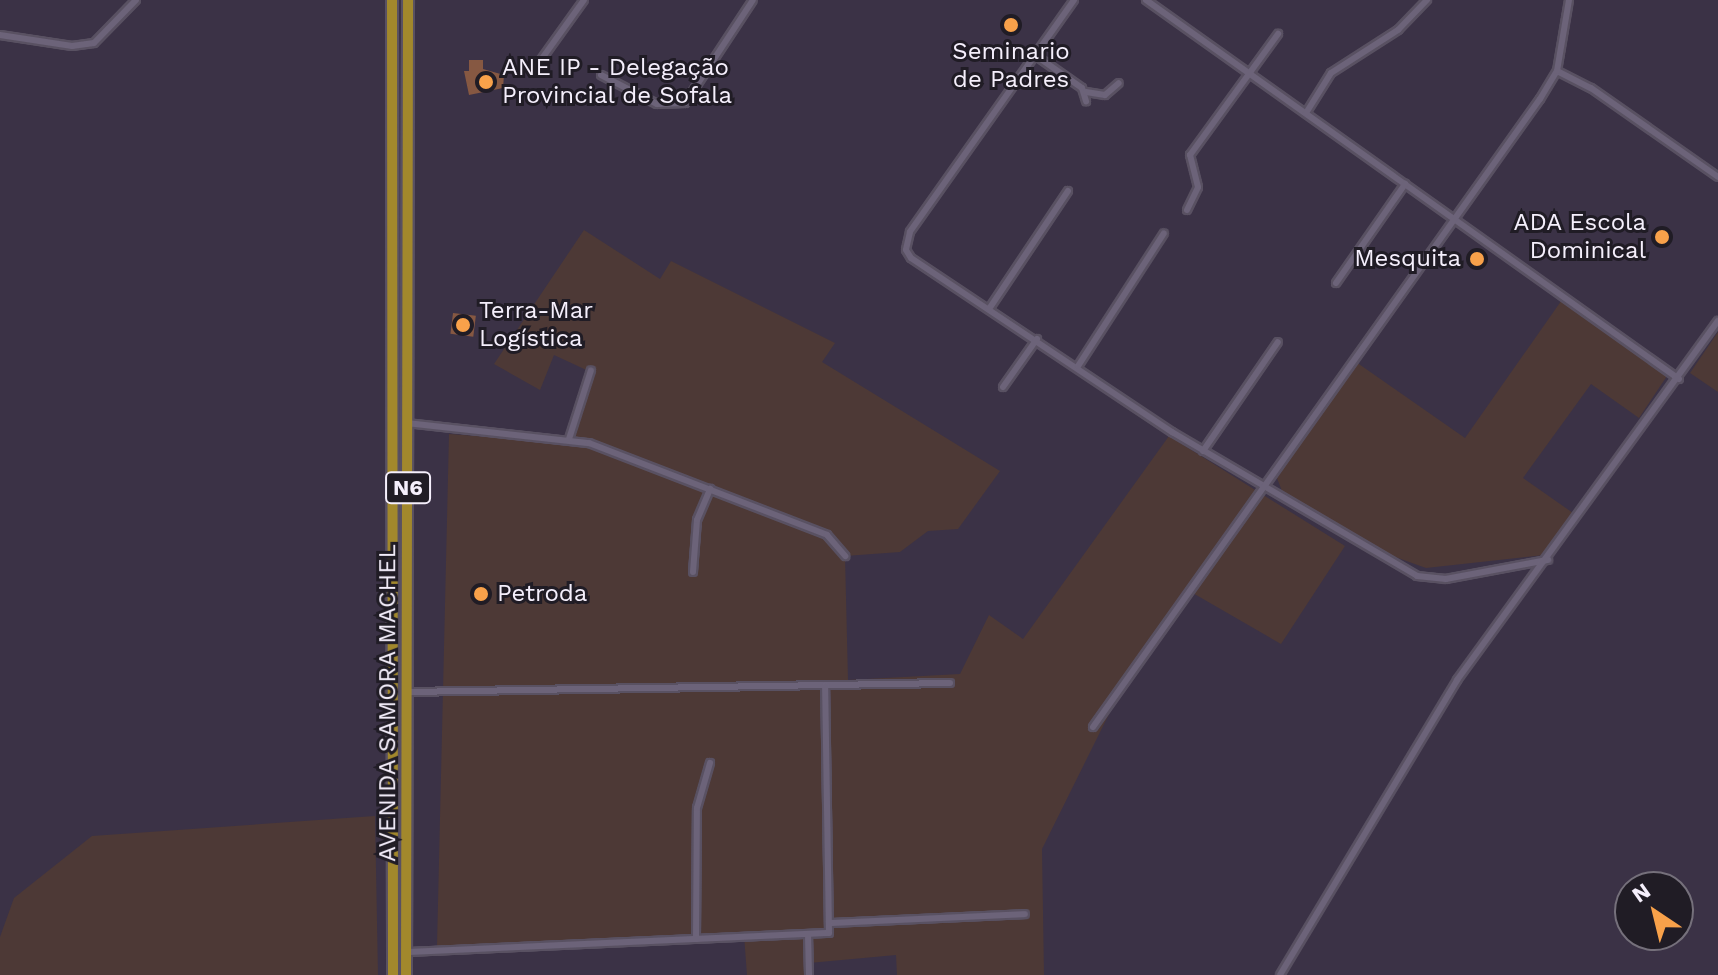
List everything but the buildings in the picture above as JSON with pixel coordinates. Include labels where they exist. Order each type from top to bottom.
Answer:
[{"type":"highway","name":"AVENIDA SAMORA MACHEL","points":[[406,975],[408,0]]},
{"type":"highway","points":[[408,20],[414,0]]},
{"type":"highway","name":"AVENIDA SAMORA MACHEL","points":[[392,2],[393,975]]},
{"type":"street","points":[[0,35],[72,46],[94,43],[136,0]]},
{"type":"street","points":[[533,71],[584,0]]},
{"type":"street","points":[[601,75],[657,104],[685,103],[753,0]]},
{"type":"street","points":[[1074,0],[906,241],[918,265],[1037,339],[1263,489],[1423,578],[1548,560]]},
{"type":"street","points":[[1146,0],[1254,71],[1306,113],[1679,379]]},
{"type":"street","points":[[1306,113],[1331,73],[1398,30],[1427,0]]},
{"type":"street","points":[[1093,727],[1557,71],[1569,0]]},
{"type":"street","points":[[1187,210],[1198,187],[1190,155],[1278,34]]},
{"type":"street","points":[[1035,55],[1086,92],[1105,95],[1119,83]]},
{"type":"street","points":[[1557,71],[1591,88],[1718,177]]},
{"type":"street","points":[[1086,92],[1086,101]]},
{"type":"street","points":[[1336,283],[1405,184]]},
{"type":"street","points":[[989,309],[1068,191]]},
{"type":"street","points":[[1078,366],[1164,233]]},
{"type":"street","points":[[1280,975],[1437,710],[1718,321]]},
{"type":"street","points":[[1003,387],[1037,339]]},
{"type":"street","points":[[1203,451],[1278,342]]},
{"type":"street","points":[[569,439],[591,370]]},
{"type":"street","points":[[407,423],[569,439],[827,535],[845,556]]},
{"type":"street","points":[[693,572],[697,520],[710,489]]},
{"type":"street","points":[[407,692],[950,683]]},
{"type":"street","points":[[406,952],[829,933],[825,685]]},
{"type":"street","points":[[696,939],[697,808],[710,763]]},
{"type":"street","points":[[829,923],[1025,914]]},
{"type":"street","points":[[808,934],[809,975]]},
{"type":"shaded area","points":[[584,230],[660,279],[671,261],[835,343],[822,362],[1000,471],[958,529],[928,531],[900,552],[845,556],[848,680],[960,674],[989,615],[1023,639],[1169,436],[1345,546],[1281,644],[1191,592],[1113,706],[1042,849],[1044,975],[897,975],[896,955],[809,963],[808,975],[747,975],[744,935],[437,946],[449,434],[569,443],[595,374],[554,355],[540,390],[494,364]]},
{"type":"shaded area","points":[[1566,294],[1669,373],[1639,418],[1591,384],[1523,478],[1573,513],[1544,555],[1426,568],[1384,553],[1282,491],[1277,478],[1356,362],[1465,438]]},
{"type":"shaded area","points":[[1718,332],[1718,392],[1690,373]]},
{"type":"shaded area","points":[[375,816],[378,975],[0,975],[0,937],[14,898],[92,836]]},
{"type":"place","name":"Seminario de Padres","points":[[1011,25]]},
{"type":"place","name":"ANE IP - Delegação Provincial de Sofala","points":[[486,82]]},
{"type":"place","name":"ADA Escola Dominical","points":[[1662,237]]},
{"type":"place","name":"Mesquita","points":[[1477,259]]},
{"type":"place","name":"Terra-Mar Logística","points":[[463,325]]},
{"type":"place","name":"Petroda","points":[[481,594]]}]
